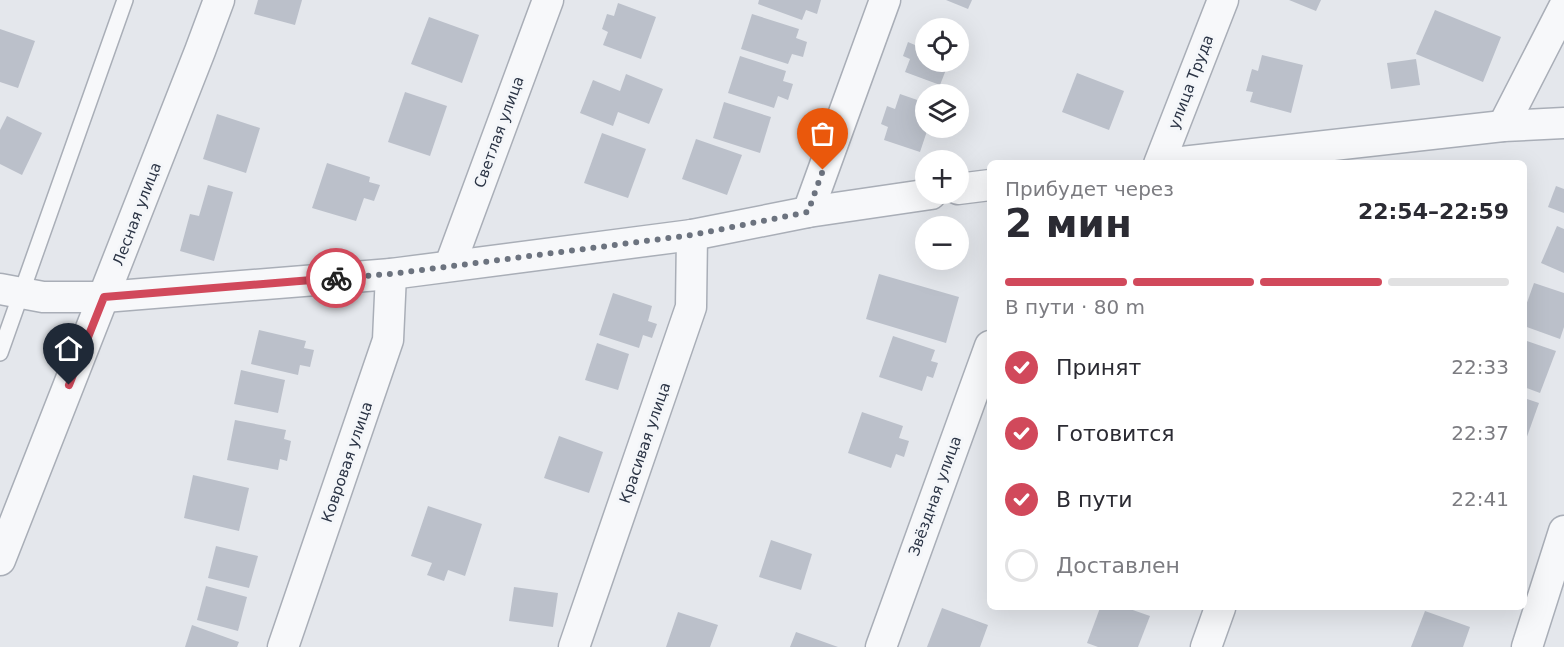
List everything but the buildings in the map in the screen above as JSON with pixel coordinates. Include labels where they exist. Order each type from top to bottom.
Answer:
[{"type":"street","name":"Лесная улица","points":[[0,560],[219,0]]},
{"type":"street","name":"Светлая улица","points":[[450,265],[548,0]]},
{"type":"street","points":[[808,212],[885,0]]},
{"type":"street","name":"улица Труда","points":[[1161,160],[1223,0]]},
{"type":"street","points":[[1503,126],[1564,7]]},
{"type":"street","points":[[1234,160],[1374,152],[1503,126],[1564,123]]},
{"type":"street","points":[[969,188],[987,185]]},
{"type":"street","points":[[10,291],[44,297],[104,297],[391,274],[692,235],[808,212],[915,196]]},
{"type":"street","name":"Красивая улица","points":[[574,647],[691,307],[692,235]]},
{"type":"street","name":"Ковровая улица","points":[[283,647],[388,340],[391,274]]},
{"type":"street","name":"Звёздная улица","points":[[881,647],[987,354]]},
{"type":"street","points":[[1527,647],[1564,531]]},
{"type":"street","points":[[1206,647],[1219,610]]},
{"type":"lane","points":[[0,352],[10,291],[125,0]]},
{"type":"way so far","points":[[336,278],[391,274],[692,235],[808,212],[823,170]]},
{"type":"route","points":[[69,385],[104,297],[336,278]]}]
